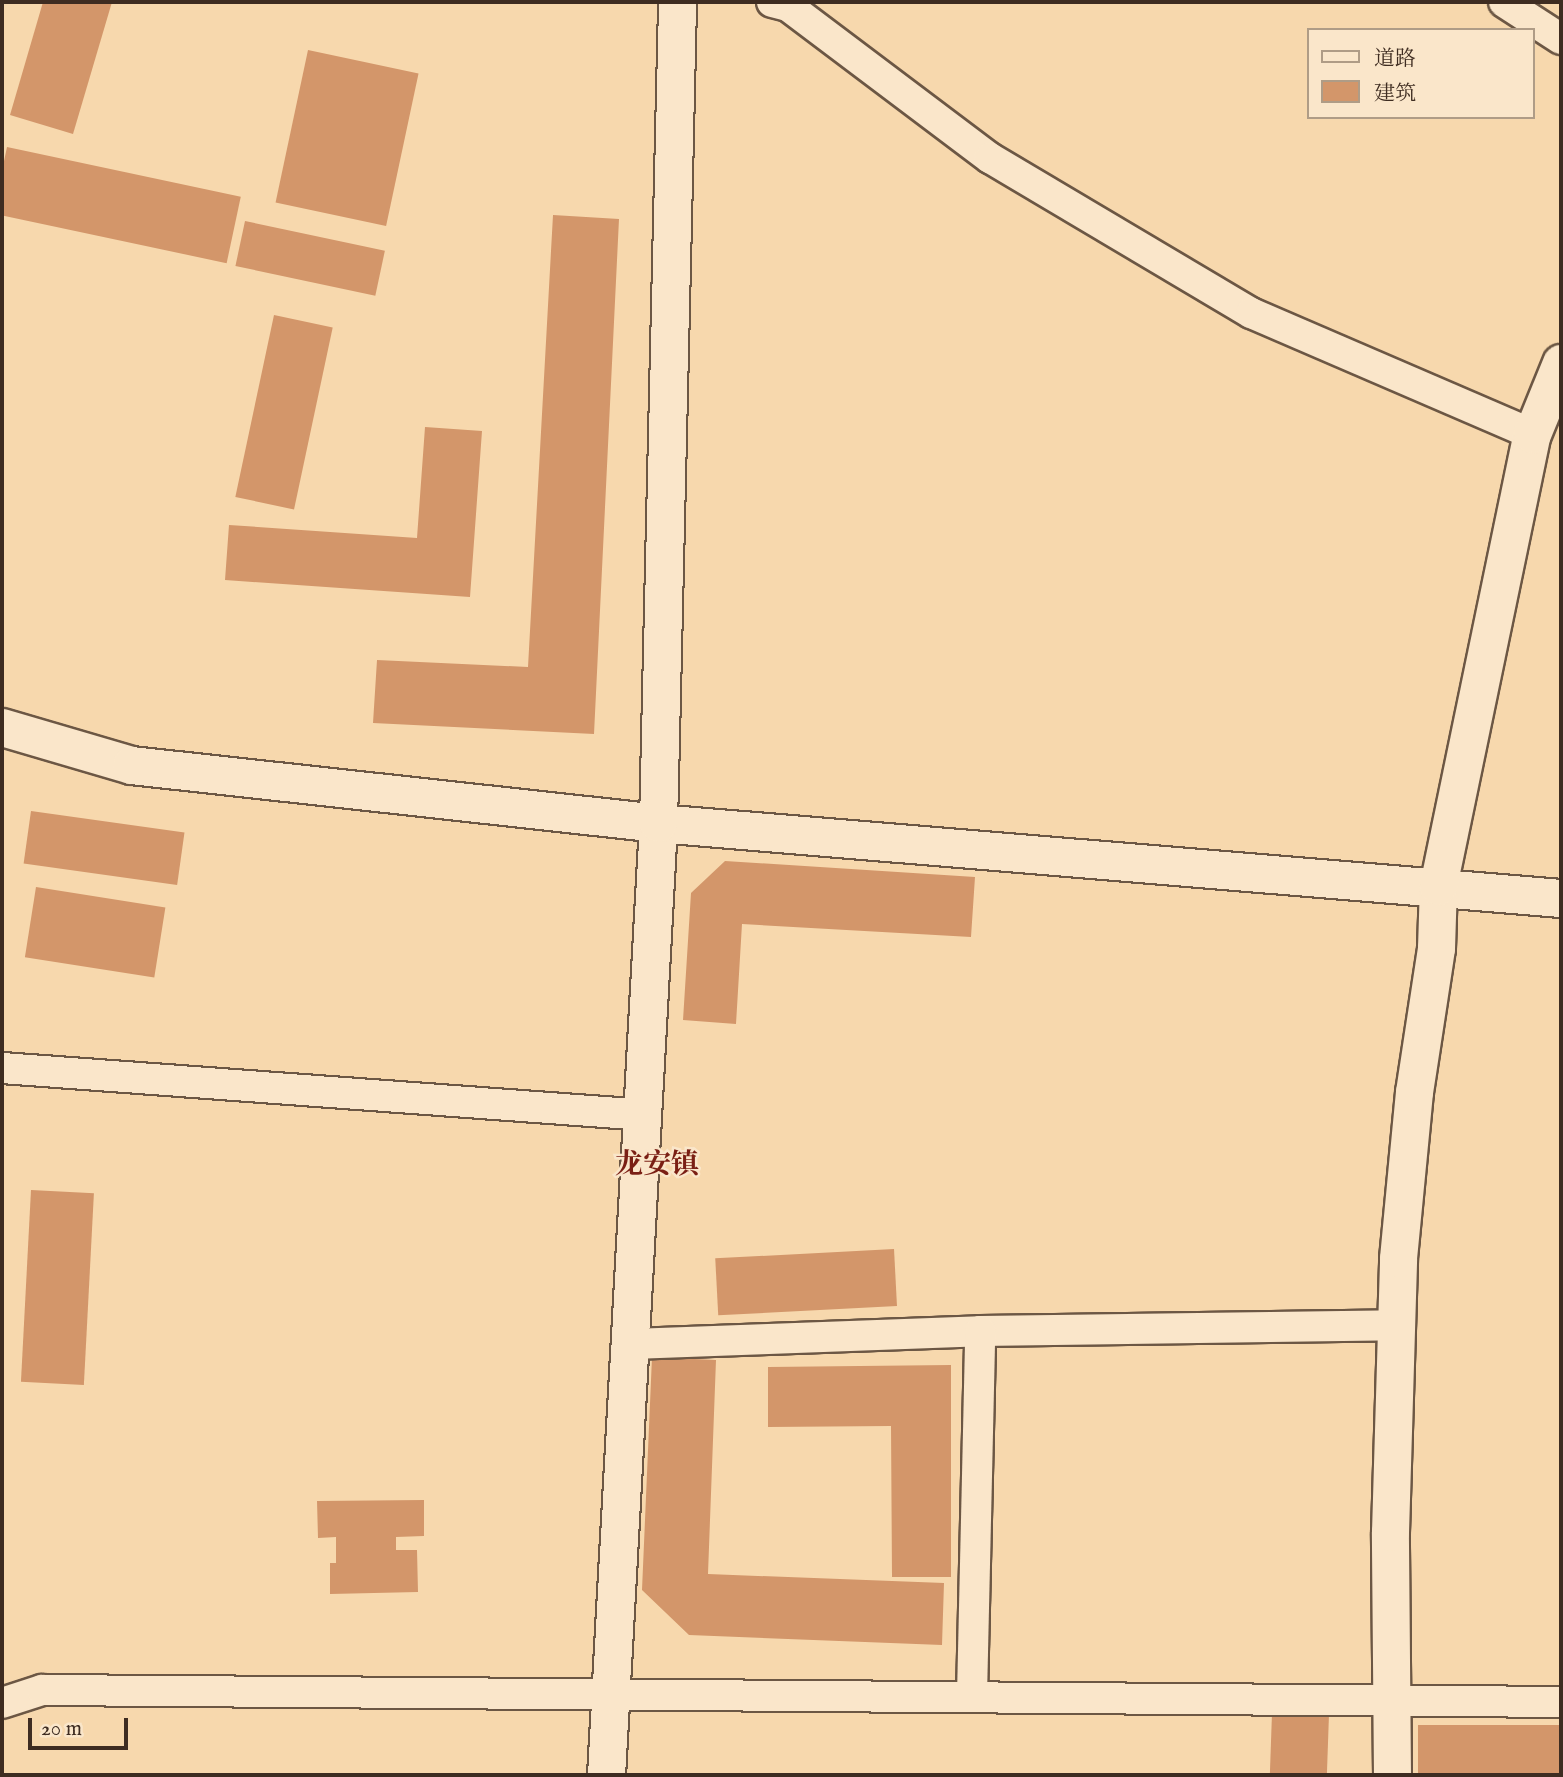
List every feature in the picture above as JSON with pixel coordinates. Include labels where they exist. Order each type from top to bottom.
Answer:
[{"type":"street","points":[[606,1775],[645,1115],[657,823],[677,2]]},
{"type":"street","points":[[772,2],[788,6],[990,158],[1251,313],[1532,435]]},
{"type":"street","points":[[1504,2],[1561,39]]},
{"type":"street","points":[[1392,1775],[1397,1325],[1413,1092],[1436,948],[1438,886],[1532,435],[1561,363]]},
{"type":"street","points":[[2,727],[131,765],[657,823],[1561,898]]},
{"type":"street","points":[[2,1068],[645,1115]]},
{"type":"street","points":[[632,1344],[980,1331],[1397,1325]]},
{"type":"street","points":[[971,1696],[980,1331]]},
{"type":"street","points":[[2,1703],[42,1690],[611,1692],[1561,1702]]},
{"type":"building","points":[[43,2],[112,2],[73,134],[10,115]]},
{"type":"building","points":[[308,50],[419,73],[386,226],[276,203]]},
{"type":"building","points":[[7,147],[241,197],[227,263],[2,215],[2,171]]},
{"type":"building","points":[[553,215],[619,219],[594,734],[373,723],[377,660],[528,667]]},
{"type":"building","points":[[245,221],[385,251],[375,296],[235,266]]},
{"type":"building","points":[[274,315],[333,327],[294,509],[235,497]]},
{"type":"building","points":[[425,427],[482,431],[470,597],[225,580],[229,525],[417,538]]},
{"type":"building","points":[[31,811],[184,833],[177,885],[24,863]]},
{"type":"building","points":[[725,861],[975,877],[971,937],[742,924],[736,1024],[683,1020],[691,893]]},
{"type":"building","points":[[36,887],[165,907],[154,978],[25,957]]},
{"type":"building","points":[[31,1190],[94,1193],[84,1385],[21,1382]]},
{"type":"building","points":[[894,1249],[897,1306],[718,1315],[715,1258]]},
{"type":"building","points":[[652,1357],[716,1360],[708,1574],[944,1583],[942,1645],[689,1635],[642,1590]]},
{"type":"building","points":[[951,1365],[951,1577],[892,1577],[891,1426],[768,1427],[768,1367]]},
{"type":"building","points":[[424,1500],[424,1536],[396,1537],[396,1550],[417,1550],[418,1592],[330,1594],[330,1563],[336,1563],[336,1537],[318,1538],[317,1501]]},
{"type":"building","points":[[1272,1713],[1329,1715],[1327,1775],[1270,1775]]},
{"type":"building","points":[[1418,1725],[1561,1725],[1561,1775],[1418,1775]]},
{"type":"district","name":"龙安镇","points":[[657,1166]]}]
